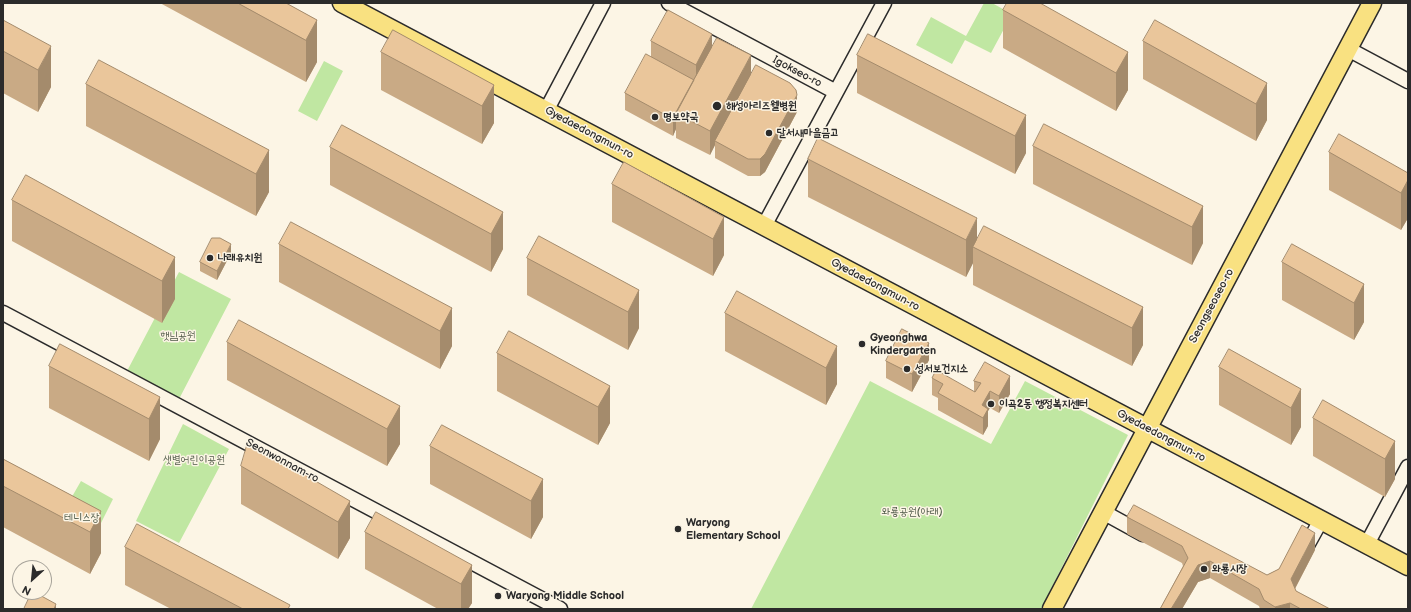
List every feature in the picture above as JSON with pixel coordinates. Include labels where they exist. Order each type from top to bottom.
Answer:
[{"type":"main road","name":"Gyedaedongmun-ro","points":[[342,3],[1408,566]]},
{"type":"main road","name":"Seongseoseo-ro","points":[[1052,609],[1372,3]]},
{"type":"street","points":[[546,111],[603,3]]},
{"type":"street","name":"Igokseo-ro","points":[[669,3],[836,92]]},
{"type":"street","points":[[764,226],[884,3]]},
{"type":"street","points":[[1348,49],[1408,81]]},
{"type":"street","name":"Seonwonnam-ro","points":[[3,313],[560,609]]},
{"type":"street","points":[[1367,544],[1408,468]]},
{"type":"street","points":[[1103,512],[1158,541]]},
{"type":"street","points":[[1298,562],[1321,520]]},
{"type":"green space","points":[[984,3],[992,3],[1012,14],[991,53],[965,40],[952,64],[916,45],[931,17],[966,36]]},
{"type":"green space","points":[[324,61],[343,71],[317,121],[298,111]]},
{"type":"green space","name":"햇님공원","points":[[179,272],[231,299],[178,401],[126,373]]},
{"type":"green space","name":"와룡공원(아래)","points":[[870,381],[991,444],[1025,381],[1128,435],[1041,609],[751,609]]},
{"type":"green space","name":"샛별어린이공원","points":[[183,424],[229,449],[179,543],[136,521]]},
{"type":"green space","name":"테니스장","points":[[81,481],[113,499],[89,547],[54,528]]},
{"type":"building","points":[[238,3],[286,3],[317,20],[306,40]]},
{"type":"building","points":[[1007,3],[1040,3],[1128,52],[1116,73],[1003,10]]},
{"type":"building","points":[[668,10],[712,34],[696,65],[651,41]]},
{"type":"building","points":[[3,20],[51,46],[38,70],[3,51]]},
{"type":"building","points":[[1155,20],[1267,83],[1256,104],[1143,41]]},
{"type":"building","points":[[393,30],[494,85],[482,106],[381,52]]},
{"type":"building","points":[[868,34],[1026,115],[1015,136],[857,55]]},
{"type":"building","points":[[717,38],[751,55],[710,131],[676,113]]},
{"type":"building","points":[[646,54],[694,80],[673,119],[625,93]]},
{"type":"building","points":[[99,60],[269,150],[256,174],[86,84]]},
{"type":"building","points":[[756,65],[790,83],[796,90],[797,95],[765,154],[760,159],[748,159],[715,141]]},
{"type":"building","points":[[1044,124],[1203,206],[1192,227],[1033,146]]},
{"type":"building","points":[[342,125],[503,212],[491,234],[330,147]]},
{"type":"building","points":[[1339,134],[1408,173],[1408,180],[1401,193],[1329,152]]},
{"type":"building","points":[[818,138],[977,218],[966,240],[808,159]]},
{"type":"building","points":[[624,162],[724,217],[713,239],[612,184]]},
{"type":"building","points":[[26,175],[175,257],[162,281],[12,200]]},
{"type":"building","points":[[291,222],[452,308],[440,331],[279,244]]},
{"type":"building","points":[[984,226],[1143,307],[1132,328],[973,247]]},
{"type":"building","points":[[539,236],[639,290],[628,312],[527,258]]},
{"type":"building","points":[[212,238],[220,238],[231,244],[217,271],[200,262]]},
{"type":"building","points":[[1292,244],[1364,284],[1354,303],[1282,262]]},
{"type":"building","points":[[737,291],[837,346],[826,368],[725,313]]},
{"type":"building","points":[[239,320],[400,406],[387,429],[227,342]]},
{"type":"building","points":[[902,329],[929,343],[912,374],[886,361]]},
{"type":"building","points":[[509,331],[610,386],[598,407],[497,353]]},
{"type":"building","points":[[60,344],[160,397],[149,419],[49,366]]},
{"type":"building","points":[[1229,349],[1301,389],[1291,408],[1219,367]]},
{"type":"building","points":[[985,362],[1010,376],[999,396],[990,391],[982,405],[988,409],[983,418],[938,393],[943,384],[932,378],[936,370],[975,392],[981,383],[974,381]]},
{"type":"building","points":[[1323,400],[1395,441],[1385,459],[1313,418]]},
{"type":"building","points":[[442,425],[543,479],[531,501],[430,446]]},
{"type":"building","points":[[248,442],[350,501],[338,522],[241,466]]},
{"type":"building","points":[[3,459],[101,511],[90,532],[3,486]]},
{"type":"building","points":[[1134,505],[1267,575],[1279,569],[1302,525],[1315,533],[1291,579],[1296,591],[1330,609],[1301,609],[1290,603],[1275,607],[1264,600],[1259,589],[1210,561],[1198,565],[1171,609],[1160,609],[1188,558],[1182,546],[1127,517]]},
{"type":"building","points":[[376,512],[472,565],[461,584],[365,532]]},
{"type":"building","points":[[137,524],[290,605],[288,609],[243,609],[125,547]]},
{"type":"building","points":[[28,600],[49,600],[56,604],[54,609],[24,609]]},
{"type":"place","name":"해성아리즈웰병원","points":[[717,106]]},
{"type":"place","name":"명보약국","points":[[655,117]]},
{"type":"place","name":"달서새마을금고","points":[[769,133]]},
{"type":"place","name":"나래유치원","points":[[210,258]]},
{"type":"place","name":"Gyeonghwa Kindergarten","points":[[862,344]]},
{"type":"place","name":"성서보건지소","points":[[907,369]]},
{"type":"place","name":"이곡2동 행정복지센터","points":[[991,404]]},
{"type":"place","name":"Waryong Elementary School","points":[[678,529]]},
{"type":"place","name":"와룡시장","points":[[1204,569]]},
{"type":"place","name":"Waryong Middle School","points":[[498,596]]}]
